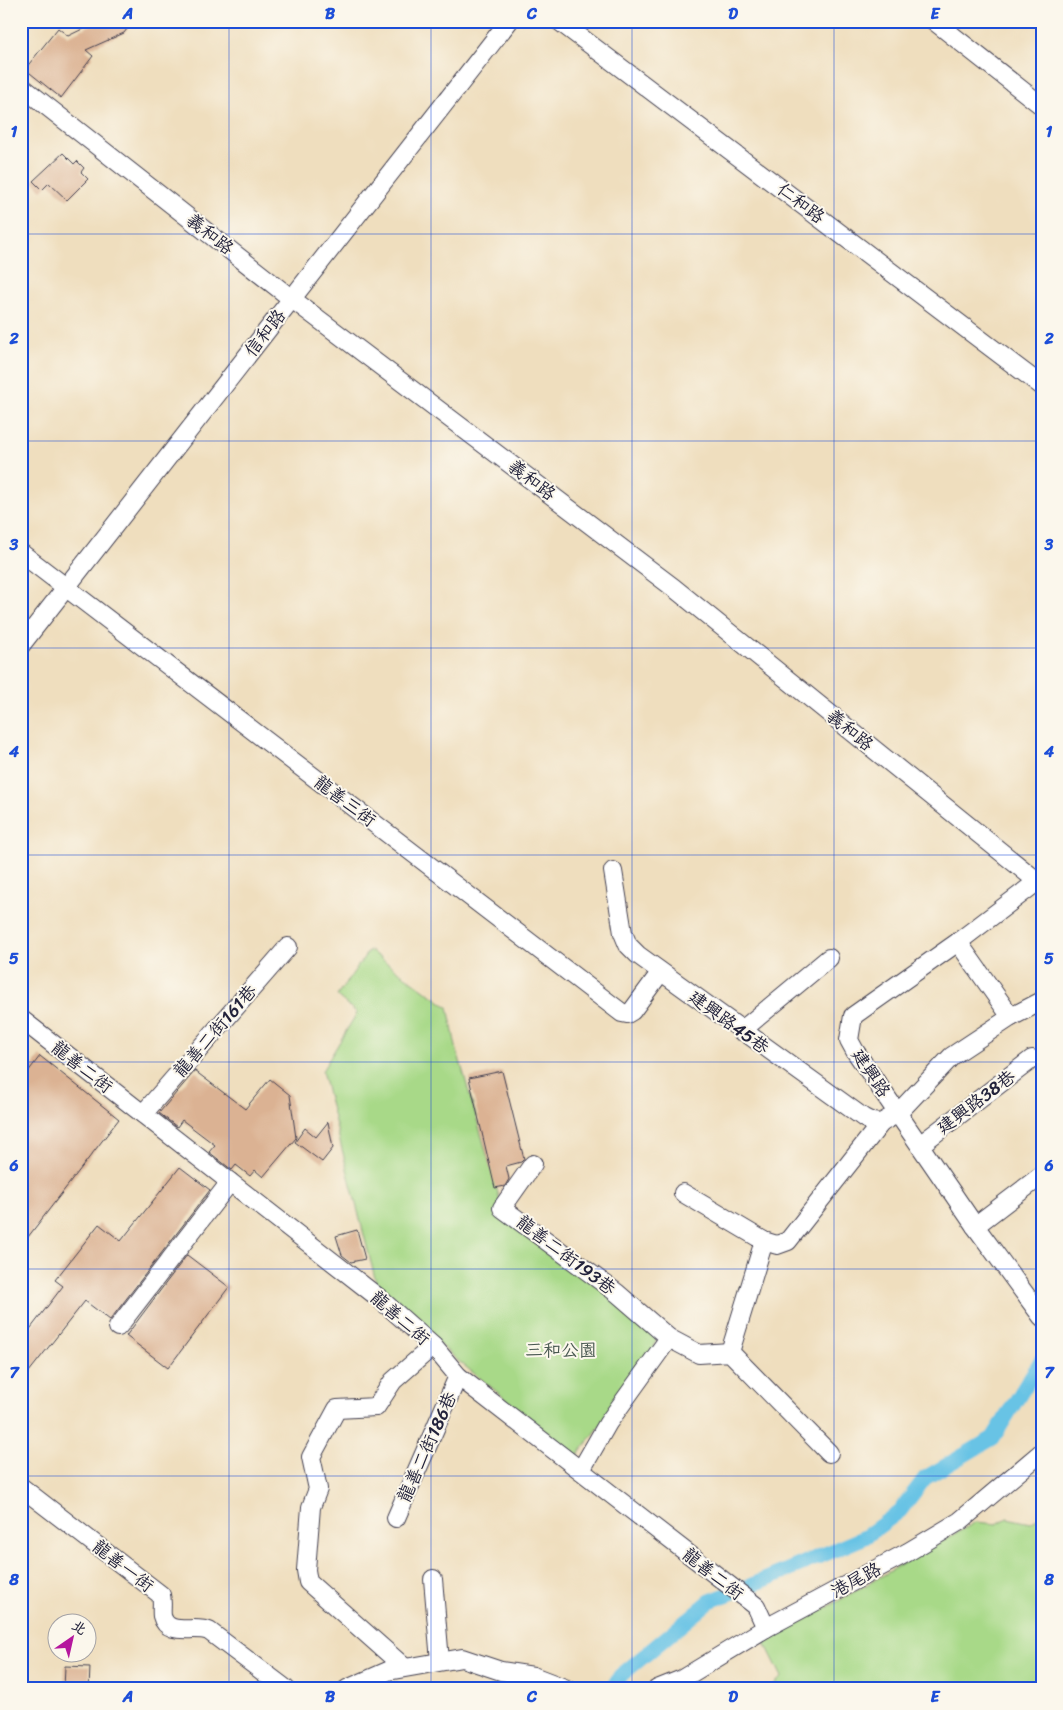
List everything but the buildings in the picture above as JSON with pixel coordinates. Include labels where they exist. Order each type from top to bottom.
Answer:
[{"type":"street","name":"信和路","points":[[21,645],[510,21]]},
{"type":"street","name":"仁和路","points":[[558,21],[1042,386]]},
{"type":"street","points":[[934,21],[1042,106]]},
{"type":"street","name":"義和路","points":[[21,86],[292,299],[674,588],[1040,880]]},
{"type":"street","name":"龍善三街","points":[[21,553],[622,1013],[627,1014],[632,1011],[660,972]]},
{"type":"street","name":"建興路45巷","points":[[614,871],[623,933],[628,945],[638,955],[864,1118],[872,1122],[881,1123]]},
{"type":"street","name":"建興路","points":[[1040,880],[958,942],[853,1016],[849,1040],[855,1052],[975,1226],[1042,1317]]},
{"type":"street","points":[[958,942],[1011,1017]]},
{"type":"street","name":"龍善二街161巷","points":[[143,1114],[288,947]]},
{"type":"street","points":[[741,1031],[829,958]]},
{"type":"street","points":[[683,1193],[764,1241],[777,1245],[788,1241],[881,1123],[898,1113],[952,1056],[1011,1017],[1042,1001]]},
{"type":"street","name":"龍善二街","points":[[21,1019],[379,1298],[433,1346],[458,1376],[756,1606],[766,1628]]},
{"type":"street","name":"建興路38巷","points":[[920,1145],[1032,1059]]},
{"type":"street","name":"龍善二街193巷","points":[[533,1164],[502,1208],[617,1293],[669,1338],[700,1354],[730,1352]]},
{"type":"street","points":[[975,1226],[1042,1175]]},
{"type":"street","points":[[118,1327],[230,1182]]},
{"type":"street","points":[[764,1241],[730,1352],[829,1453]]},
{"type":"street","points":[[581,1470],[608,1423],[669,1338]]},
{"type":"street","points":[[404,1667],[308,1582],[306,1570],[311,1507],[318,1489],[311,1457],[337,1409],[376,1407],[393,1381],[433,1346]]},
{"type":"street","name":"龍善二街186巷","points":[[396,1518],[458,1376]]},
{"type":"street","name":"港尾路","points":[[657,1689],[682,1679],[766,1628],[908,1552],[960,1521],[1042,1452]]},
{"type":"street","name":"龍善一街","points":[[21,1487],[161,1595],[162,1616],[169,1626],[173,1629],[198,1628],[209,1632],[286,1689]]},
{"type":"street","points":[[433,1579],[440,1661]]},
{"type":"street","points":[[347,1689],[388,1671],[462,1658],[501,1671],[533,1676],[567,1689]]},
{"type":"green space","name":"三和公園","points":[[369,950],[448,1007],[456,1047],[506,1221],[611,1296],[657,1334],[652,1358],[577,1456],[456,1359],[377,1286],[322,1071],[357,1013],[337,996]]},
{"type":"green space","points":[[1042,1515],[1042,1683],[1018,1689],[769,1689],[782,1677],[765,1643],[976,1522],[997,1524],[1007,1518],[1031,1523]]},
{"type":"waterway","points":[[612,1689],[620,1676],[710,1601],[865,1537],[900,1511],[925,1478],[993,1438],[1042,1359]]}]
